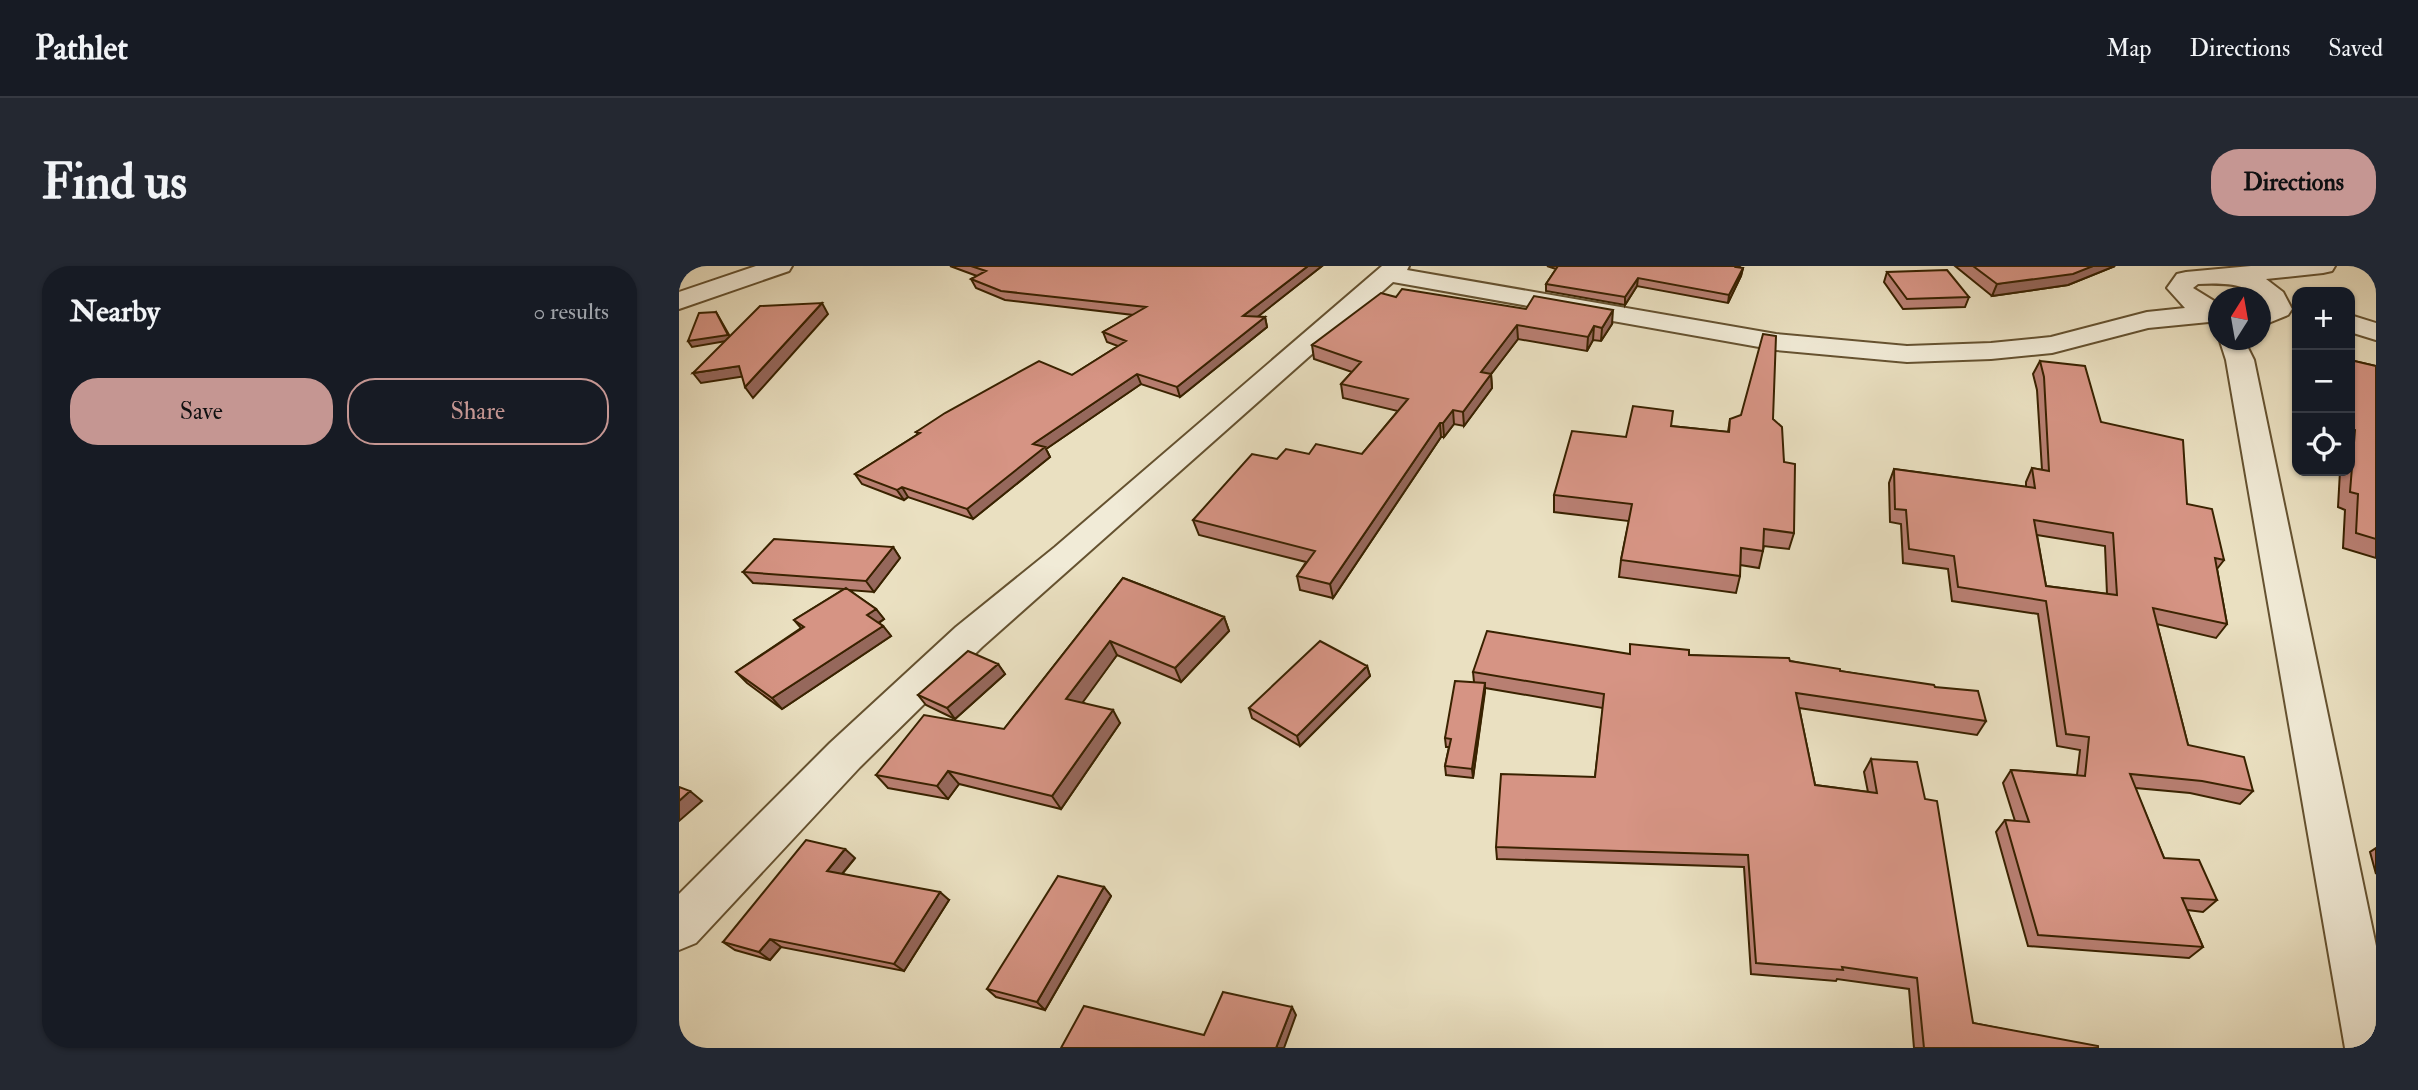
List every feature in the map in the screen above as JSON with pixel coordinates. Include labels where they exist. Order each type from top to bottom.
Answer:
[{"type":"street","points":[[679,301],[780,266]]},
{"type":"street","points":[[2147,320],[2186,279],[2203,274],[2227,276],[2321,267]]},
{"type":"street","points":[[2274,306],[2321,267]]},
{"type":"street","points":[[679,927],[845,755],[969,637],[1067,555],[1392,270],[1776,342],[1907,354],[1991,351],[2052,345],[2147,320],[2208,314]]},
{"type":"street","points":[[2227,276],[2251,283],[2292,319]]},
{"type":"street","points":[[2180,288],[2185,296],[2208,310]]},
{"type":"street","points":[[2355,325],[2376,332]]},
{"type":"street","points":[[2355,335],[2376,340]]},
{"type":"street","points":[[2241,350],[2371,1048]]},
{"type":"building","points":[[971,266],[1308,266],[1243,316],[1265,317],[1177,387],[1137,374],[1033,444],[1045,447],[967,509],[902,487],[897,490],[855,474],[920,433],[916,432],[945,413],[1039,361],[1072,375],[1126,341],[1103,332],[1146,307],[1001,291],[971,279],[986,271]]},
{"type":"building","points":[[1558,266],[1743,268],[1729,295],[1638,278],[1625,297],[1546,284]]},
{"type":"building","points":[[1973,266],[2093,266],[2073,274],[1997,284]]},
{"type":"building","points":[[1947,270],[1969,297],[1907,299],[1887,272]]},
{"type":"building","points":[[1402,289],[1526,309],[1534,296],[1613,310],[1602,328],[1594,326],[1588,337],[1517,325],[1481,372],[1491,374],[1463,412],[1453,410],[1443,423],[1440,423],[1330,584],[1297,576],[1315,551],[1193,520],[1252,454],[1277,459],[1286,449],[1309,454],[1316,444],[1362,454],[1408,399],[1341,384],[1361,362],[1312,345],[1381,293],[1396,297]]},
{"type":"building","points":[[822,303],[745,387],[739,366],[693,373],[760,306]]},
{"type":"building","points":[[716,312],[728,335],[688,341],[699,313]]},
{"type":"building","points":[[1763,334],[1776,336],[1773,419],[1782,427],[1784,462],[1795,464],[1794,533],[1764,529],[1763,551],[1741,548],[1740,576],[1621,560],[1632,504],[1554,495],[1572,431],[1626,437],[1633,406],[1673,411],[1671,426],[1729,432],[1730,419],[1741,415]]},
{"type":"building","points":[[2040,361],[2085,366],[2101,422],[2183,440],[2187,504],[2212,509],[2224,560],[2215,558],[2227,624],[2153,608],[2188,745],[2244,757],[2253,791],[2202,781],[2130,774],[2164,858],[2199,860],[2217,900],[2182,898],[2203,947],[2038,935],[2005,820],[2029,822],[2011,770],[2085,776],[2089,737],[2066,734],[2046,601],[1958,587],[1954,556],[1909,549],[1906,510],[1895,509],[1894,469],[2035,488],[2032,468],[2049,471],[2044,377]],"holes":[[[2034,520],[2113,533],[2117,595],[2046,586]]]},
{"type":"building","points":[[2355,361],[2376,366],[2376,539],[2356,533],[2358,494],[2350,492],[2351,476],[2355,476]]},
{"type":"building","points":[[774,539],[893,547],[866,581],[743,572]]},
{"type":"building","points":[[1123,578],[1224,617],[1175,668],[1110,641],[1066,699],[1113,710],[1052,796],[948,771],[937,786],[876,775],[924,715],[1004,729]]},
{"type":"building","points":[[846,588],[876,609],[867,615],[883,626],[772,698],[736,672],[804,627],[794,620]]},
{"type":"building","points":[[1487,631],[1630,654],[1630,644],[1689,650],[1689,655],[1789,658],[1790,661],[1840,671],[1935,687],[1978,691],[1986,721],[1796,693],[1815,785],[1877,793],[1871,759],[1917,762],[1925,799],[1937,801],[1973,1023],[2098,1048],[1924,1048],[1917,978],[1842,967],[1843,970],[1756,963],[1748,855],[1496,847],[1501,774],[1595,777],[1604,694],[1473,672]]},
{"type":"building","points":[[1320,641],[1367,666],[1297,736],[1249,708]]},
{"type":"building","points":[[968,651],[998,664],[947,708],[918,695]]},
{"type":"building","points":[[1455,681],[1485,683],[1472,769],[1445,766],[1451,739],[1445,738]]},
{"type":"building","points":[[679,787],[690,791],[679,801]]},
{"type":"building","points":[[806,840],[845,849],[827,871],[940,892],[894,964],[770,939],[759,952],[723,942]]},
{"type":"building","points":[[1058,876],[1104,887],[1037,1002],[987,989]]},
{"type":"building","points":[[1223,992],[1292,1007],[1276,1048],[1061,1048],[1084,1006],[1204,1035]]}]
